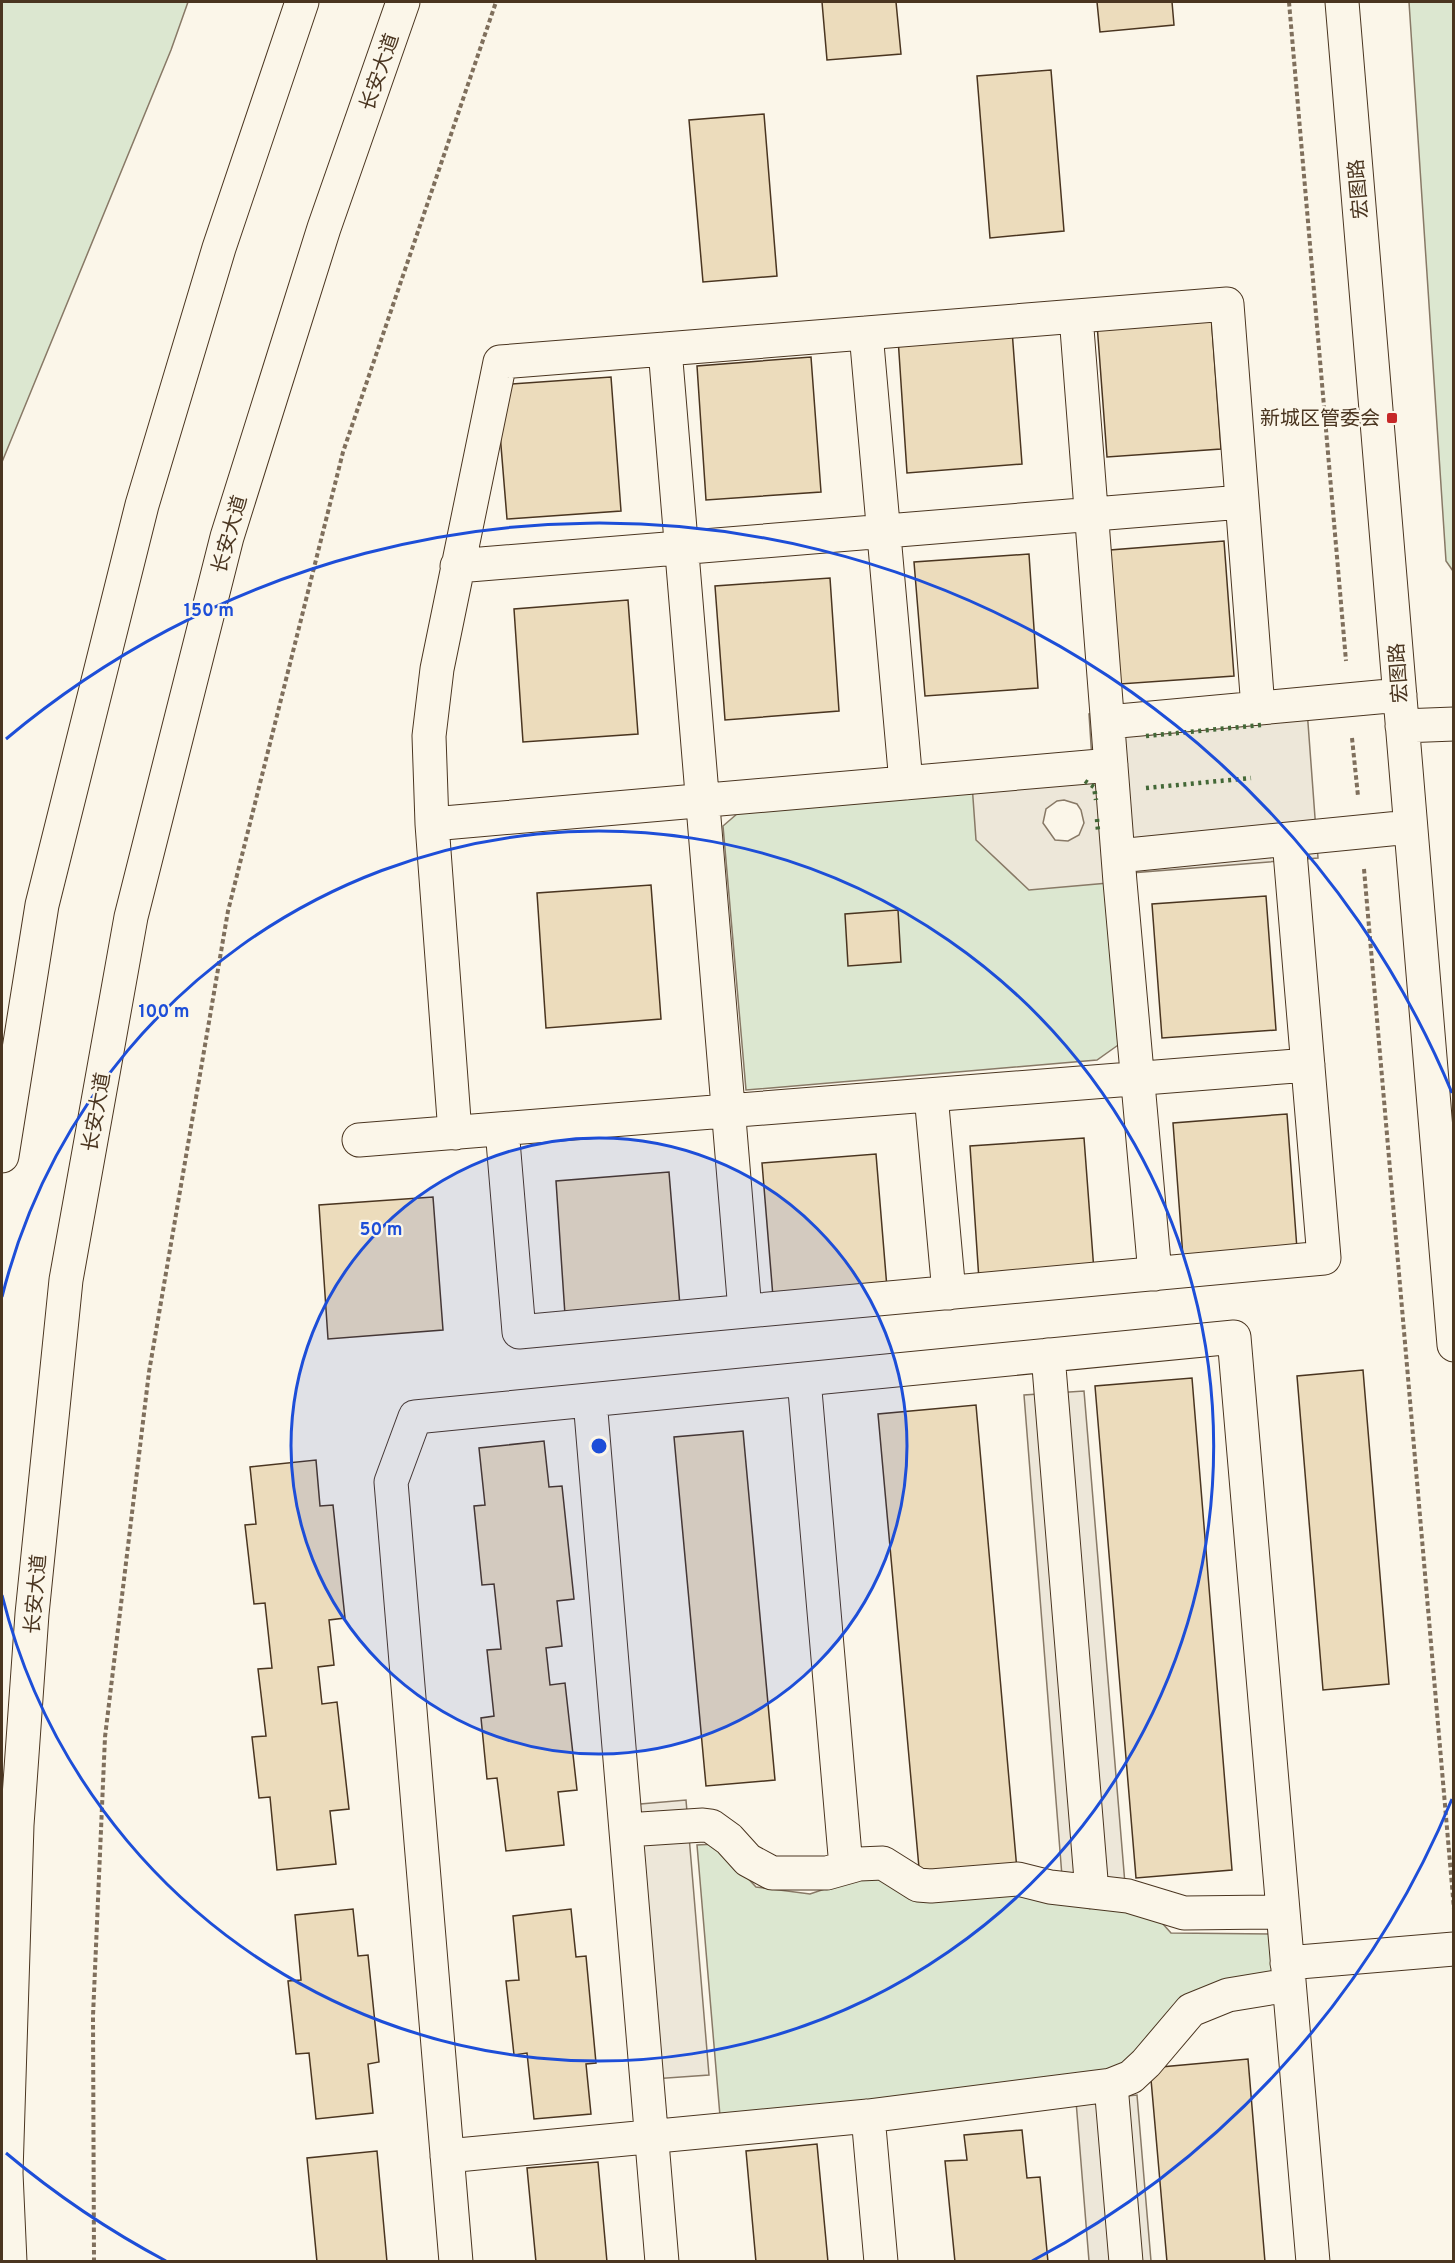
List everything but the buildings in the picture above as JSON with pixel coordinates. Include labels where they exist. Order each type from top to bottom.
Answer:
[{"type":"main road","points":[[2,1156],[42,905],[142,505],[219,248],[302,2]]},
{"type":"main road","name":"长安大道","points":[[10,2262],[6,2173],[17,1825],[32,1614],[66,1280],[131,917],[227,537],[324,228],[404,2]]},
{"type":"main road","name":"宏图路","points":[[1342,2],[1454,1345]]},
{"type":"main road","points":[[455,1133],[432,824],[429,736],[437,669],[500,362],[1227,304],[1258,708]]},
{"type":"main road","points":[[1076,316],[1118,856],[1155,1274]]},
{"type":"main road","points":[[866,333],[906,783]]},
{"type":"main road","points":[[665,349],[745,1311]]},
{"type":"main road","points":[[457,566],[1242,502]]},
{"type":"main road","points":[[1108,722],[1349,700],[1454,724]]},
{"type":"main road","points":[[432,824],[1111,765]]},
{"type":"main road","points":[[1118,856],[1410,827]]},
{"type":"main road","points":[[502,1129],[519,1332],[1324,1258],[1289,840]]},
{"type":"main road","points":[[360,1140],[1308,1065]]},
{"type":"main road","points":[[931,1095],[949,1293]]},
{"type":"main road","points":[[456,2262],[392,1482],[415,1417],[1234,1337],[1313,2262]]},
{"type":"main road","points":[[1048,1355],[1092,1892]]},
{"type":"main road","points":[[804,1379],[846,1868]]},
{"type":"main road","points":[[590,1400],[662,2262]]},
{"type":"main road","points":[[626,1830],[703,1824],[711,1826],[729,1839],[748,1860],[772,1873],[827,1873],[883,1863],[918,1885],[1018,1879],[1050,1887],[1128,1896],[1184,1913],[1282,1912]]},
{"type":"main road","points":[[447,2156],[651,2134],[868,2116],[1111,2085],[1131,2077],[1146,2063],[1191,2010],[1228,1995],[1288,1974],[1454,1949]]},
{"type":"main road","points":[[1111,2085],[1126,2262]]},
{"type":"main road","points":[[868,2116],[881,2262]]},
{"type":"path","points":[[94,2262],[93,2016],[105,1737],[149,1372],[228,911],[343,452],[496,2]]},
{"type":"path","points":[[1289,2],[1454,1909]]},
{"type":"green space","points":[[2,2],[188,2],[171,50],[2,462]]},
{"type":"green space","points":[[1409,2],[1453,2],[1453,571],[1446,561]]},
{"type":"green space","points":[[972,786],[1108,883],[1121,1043],[1097,1060],[746,1090],[723,826],[752,801]]},
{"type":"green space","points":[[716,1844],[756,1887],[810,1894],[872,1873],[1147,1906],[1171,1933],[1272,1934],[1279,1980],[1229,1987],[1115,2075],[720,2116],[697,1845]]},
{"type":"shaded area","points":[[1306,696],[1318,858],[1131,873],[1131,881],[1029,890],[976,840],[971,770],[1092,760],[1089,714]],"holes":[[[1064,800],[1077,804],[1084,823],[1079,835],[1068,841],[1055,840],[1043,823],[1046,809],[1057,801]]]},
{"type":"shaded area","points":[[1084,1391],[1125,1884],[1063,1889],[1024,1395]]},
{"type":"shaded area","points":[[686,1800],[709,2075],[653,2079],[629,1805]]},
{"type":"shaded area","points":[[1137,2095],[1151,2261],[1089,2261],[1076,2101]]},
{"type":"hedge","points":[[1146,736],[1261,725]]},
{"type":"hedge","points":[[1146,788],[1251,778]]},
{"type":"hedge","points":[[1085,781],[1094,787],[1096,800]]},
{"type":"hedge","points":[[1097,819],[1098,831]]},
{"type":"place","name":"新城区管委会","points":[[1392,418]]}]
